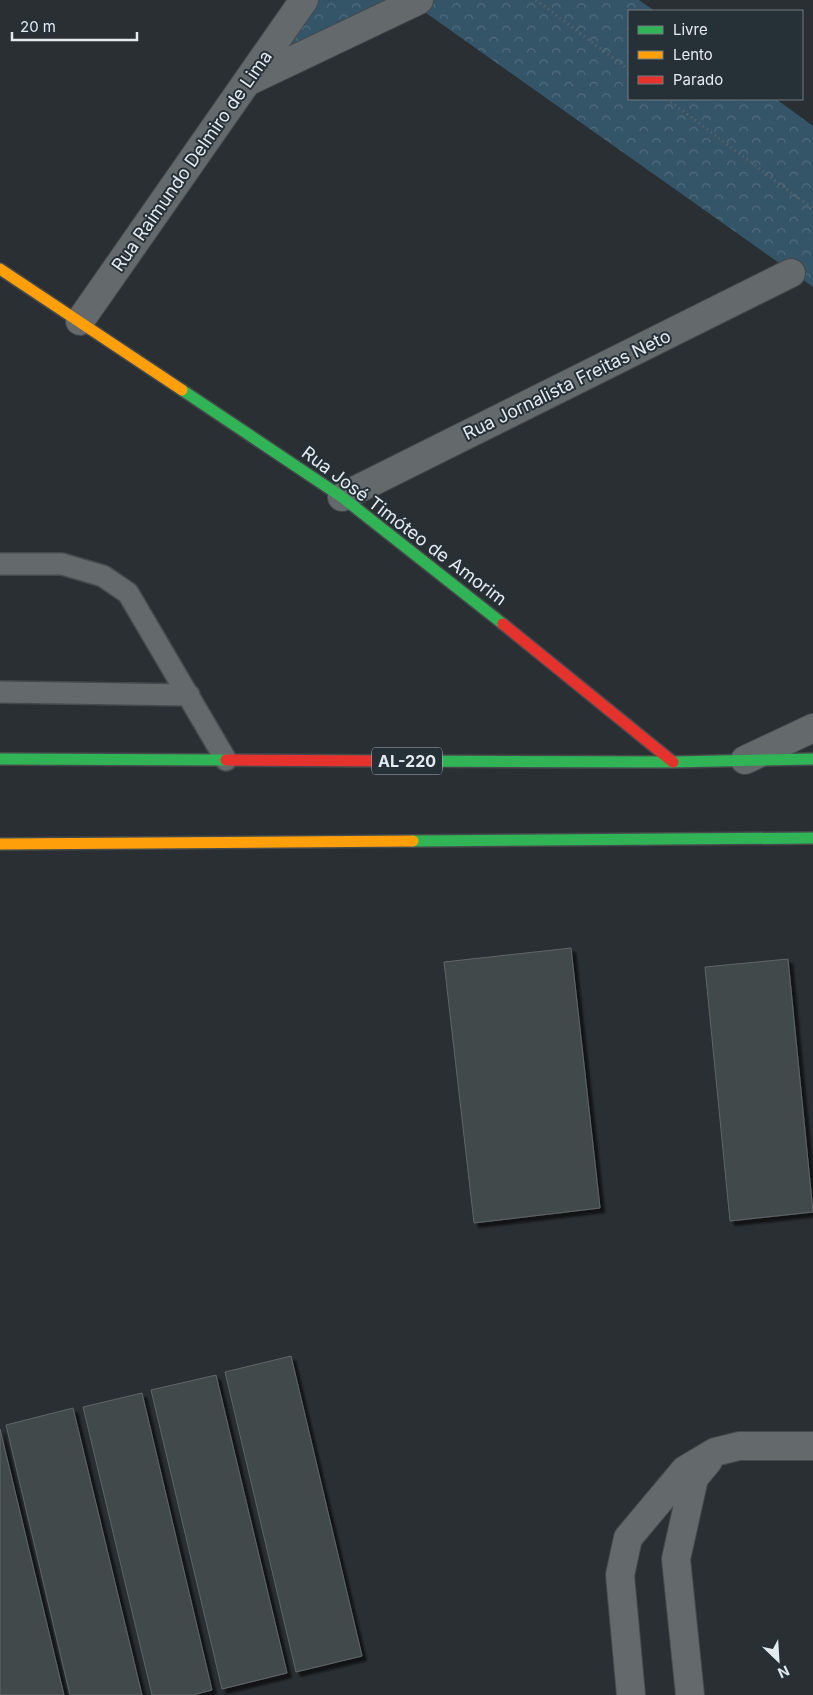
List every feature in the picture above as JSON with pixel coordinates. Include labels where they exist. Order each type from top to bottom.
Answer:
[{"type":"main road","name":"Rua José Timóteo de Amorim","points":[[0,269],[342,496],[519,636],[673,762]]},
{"type":"main road","name":"AL-220","points":[[0,759],[673,762],[813,759]]},
{"type":"main road","points":[[0,844],[813,838]]},
{"type":"street","name":"Rua Raimundo Delmiro de Lima","points":[[80,321],[304,0]]},
{"type":"street","points":[[248,81],[419,0]]},
{"type":"street","name":"Rua Jornalista Freitas Neto","points":[[342,496],[791,273]]},
{"type":"street","points":[[745,760],[813,728]]},
{"type":"street","points":[[631,1695],[620,1575],[628,1538],[685,1470],[715,1452],[739,1446],[813,1446]]},
{"type":"street","points":[[690,1695],[676,1559],[694,1478],[715,1452]]},
{"type":"lane","points":[[0,564],[62,564],[103,576],[128,593],[226,760]]},
{"type":"lane","points":[[0,692],[189,695]]},
{"type":"path","points":[[536,0],[628,69]]},
{"type":"path","points":[[668,100],[813,209]]},
{"type":"green space","points":[[304,0],[639,0],[654,10],[628,10],[628,100],[777,100],[813,126],[813,287],[412,3],[248,81]]},
{"type":"building","points":[[571,948],[600,1208],[474,1223],[444,962]]},
{"type":"building","points":[[788,959],[813,1212],[730,1221],[705,967]]},
{"type":"building","points":[[291,1356],[362,1656],[296,1672],[225,1372]]},
{"type":"building","points":[[216,1375],[287,1673],[222,1689],[151,1390]]},
{"type":"building","points":[[142,1393],[212,1690],[193,1695],[152,1695],[83,1407]]},
{"type":"building","points":[[73,1408],[142,1695],[70,1695],[6,1425]]},
{"type":"building","points":[[0,1429],[64,1695],[0,1695]]},
{"type":"traffic: fast","points":[[182,390],[342,497],[503,624]]},
{"type":"traffic: fast","points":[[0,759],[226,760]]},
{"type":"traffic: fast","points":[[394,761],[673,762],[813,759]]},
{"type":"traffic: fast","points":[[413,841],[813,838]]},
{"type":"traffic: slow","points":[[0,269],[182,390]]},
{"type":"traffic: slow","points":[[0,844],[413,841]]},
{"type":"traffic: jam","points":[[503,624],[673,762]]},
{"type":"traffic: jam","points":[[226,760],[394,761]]}]
